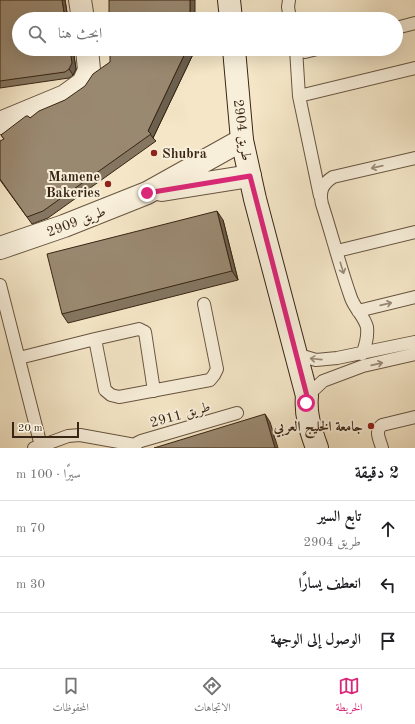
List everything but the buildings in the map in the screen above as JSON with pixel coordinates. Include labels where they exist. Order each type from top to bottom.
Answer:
[{"type":"street","points":[[80,0],[82,12]]},
{"type":"street","points":[[229,0],[230,12]]},
{"type":"street","points":[[0,123],[65,96],[83,83],[89,70],[88,56]]},
{"type":"street","name":"طريق 2904","points":[[235,56],[242,140],[307,396],[307,414],[309,424],[318,448]]},
{"type":"street","points":[[147,193],[242,140]]},
{"type":"street","points":[[147,193],[250,176]]},
{"type":"street","name":"طريق 2909","points":[[2,242],[64,226],[147,193]]},
{"type":"street","name":"طريق 2904","points":[[307,396],[314,404],[330,448]]},
{"type":"lane","points":[[289,0],[289,12]]},
{"type":"lane","points":[[403,26],[415,23]]},
{"type":"lane","points":[[297,56],[299,96],[320,198],[351,299],[364,319],[367,327],[366,345],[362,354]]},
{"type":"lane","points":[[299,96],[415,68]]},
{"type":"lane","points":[[320,198],[322,187],[333,177],[415,158]]},
{"type":"lane","points":[[337,250],[415,232]]},
{"type":"lane","points":[[0,285],[19,358],[38,447],[68,436],[80,435],[134,447]]},
{"type":"lane","points":[[358,311],[415,297]]},
{"type":"lane","points":[[95,339],[105,390],[111,395],[119,397],[210,380],[217,369],[204,304]]},
{"type":"lane","points":[[19,358],[139,329],[145,332],[154,390]]},
{"type":"lane","points":[[296,354],[316,360],[337,358],[415,342]]},
{"type":"lane","points":[[307,396],[323,381],[363,366],[415,354]]},
{"type":"lane","name":"طريق 2911","points":[[134,447],[141,441],[237,413]]},
{"type":"lane","points":[[382,448],[377,430],[379,427],[415,417]]},
{"type":"place","name":"Shubra","points":[[154,153]]},
{"type":"place","name":"Mamene Bakeries","points":[[108,184]]},
{"type":"place","name":"جامعة الخليج العربي","points":[[371,426]]},
{"type":"route","points":[[147,193],[250,176],[307,396],[306,403]]}]
